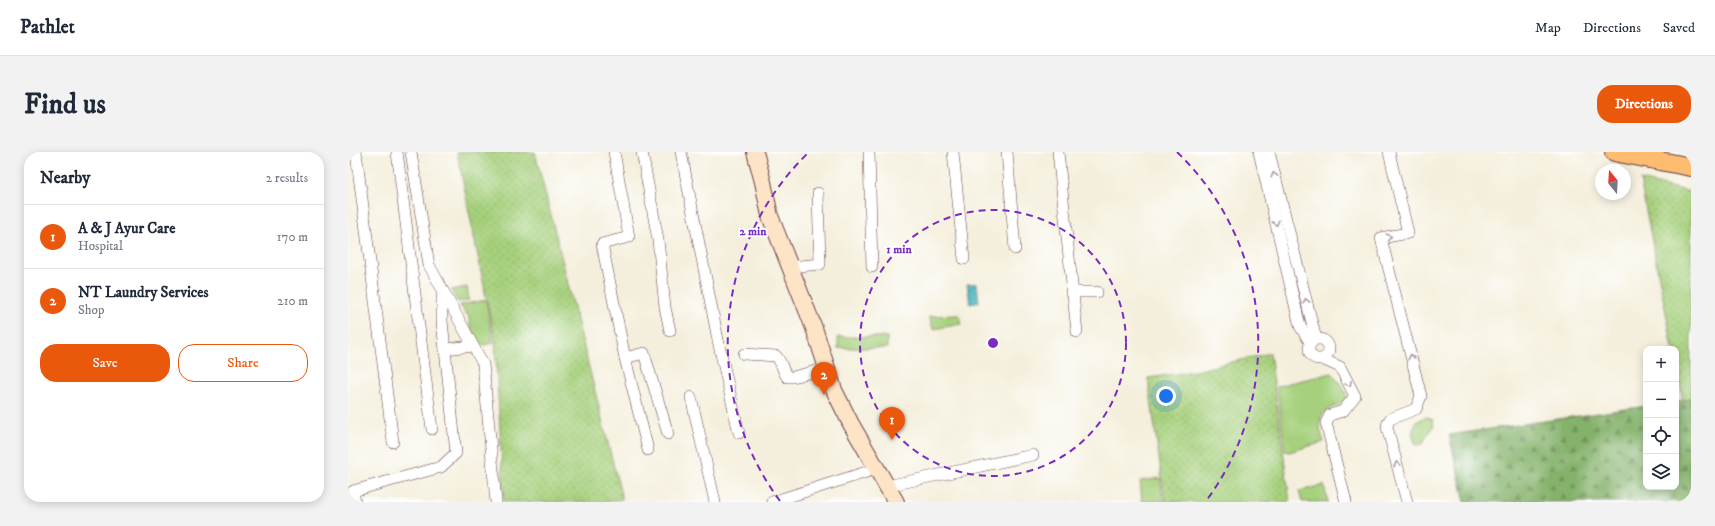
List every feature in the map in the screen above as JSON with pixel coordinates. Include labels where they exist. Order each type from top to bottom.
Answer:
[{"type":"main road","points":[[755,152],[764,182],[770,216],[834,390],[851,424],[896,502]]},
{"type":"main road","points":[[1614,152],[1691,167]]},
{"type":"street","points":[[356,152],[393,442]]},
{"type":"street","points":[[397,152],[432,428]]},
{"type":"street","points":[[411,152],[427,260],[442,291],[482,364],[496,502]]},
{"type":"street","points":[[614,152],[629,237],[602,244],[625,358],[648,450]]},
{"type":"street","points":[[642,152],[658,240],[665,307],[670,331]]},
{"type":"street","points":[[681,152],[719,345],[739,432]]},
{"type":"street","points":[[869,152],[872,267]]},
{"type":"street","points":[[953,152],[964,259]]},
{"type":"street","points":[[1007,152],[1015,249]]},
{"type":"street","points":[[1058,152],[1071,292],[1077,332]]},
{"type":"street","points":[[1259,152],[1300,326],[1313,340]]},
{"type":"street","points":[[1269,152],[1313,340],[1308,349],[1310,355],[1315,359],[1322,359],[1340,367],[1356,396],[1343,411],[1330,415],[1326,423],[1346,502]]},
{"type":"street","points":[[1390,152],[1408,233],[1382,238],[1421,396],[1416,410],[1390,419],[1387,427],[1407,502]]},
{"type":"street","points":[[790,267],[820,264],[818,193]]},
{"type":"street","points":[[355,502],[353,491],[442,467],[456,454],[442,321],[442,291]]},
{"type":"street","points":[[1071,292],[1096,292]]},
{"type":"street","points":[[1313,340],[1322,339],[1328,343],[1329,349],[1327,355],[1322,359]]},
{"type":"street","points":[[445,349],[473,346]]},
{"type":"street","points":[[625,358],[644,353],[668,434]]},
{"type":"street","points":[[744,354],[776,356],[780,361],[783,371],[787,377],[793,377],[827,368]]},
{"type":"street","points":[[692,397],[715,502]]},
{"type":"street","points":[[887,486],[1033,455]]},
{"type":"street","points":[[772,502],[876,469]]},
{"type":"green space","points":[[457,152],[535,152],[622,499],[606,502],[504,502],[495,341]]},
{"type":"green space","points":[[1640,180],[1691,192],[1691,399],[1683,400],[1679,379],[1679,346],[1672,346]]},
{"type":"green space","points":[[467,287],[469,300],[458,302],[451,290]]},
{"type":"green space","points":[[486,300],[493,343],[475,347],[468,314],[466,314],[460,305]]},
{"type":"green space","points":[[959,315],[962,324],[933,329],[929,316]]},
{"type":"green space","points":[[838,337],[887,337],[887,348],[838,348]]},
{"type":"green space","points":[[1270,353],[1290,502],[1165,502],[1148,378],[1195,371]]},
{"type":"green space","points":[[1332,373],[1345,391],[1346,399],[1328,410],[1320,419],[1320,429],[1324,442],[1289,452],[1285,451],[1277,386]]},
{"type":"green space","points":[[1691,399],[1691,502],[1465,502],[1449,435],[1643,406],[1643,490],[1679,490],[1679,401]]},
{"type":"green space","points":[[1426,417],[1433,420],[1434,427],[1426,436],[1423,444],[1417,445],[1413,437],[1413,428],[1418,421]]},
{"type":"green space","points":[[1160,478],[1163,502],[1142,502],[1140,481]]},
{"type":"green space","points":[[1324,485],[1328,502],[1302,502],[1299,491]]},
{"type":"water","points":[[977,283],[979,302],[970,304],[967,284]]},
{"type":"place","name":"NT Laundry Services","points":[[824,395]]},
{"type":"place","name":"A & J Ayur Care","points":[[892,440]]}]
